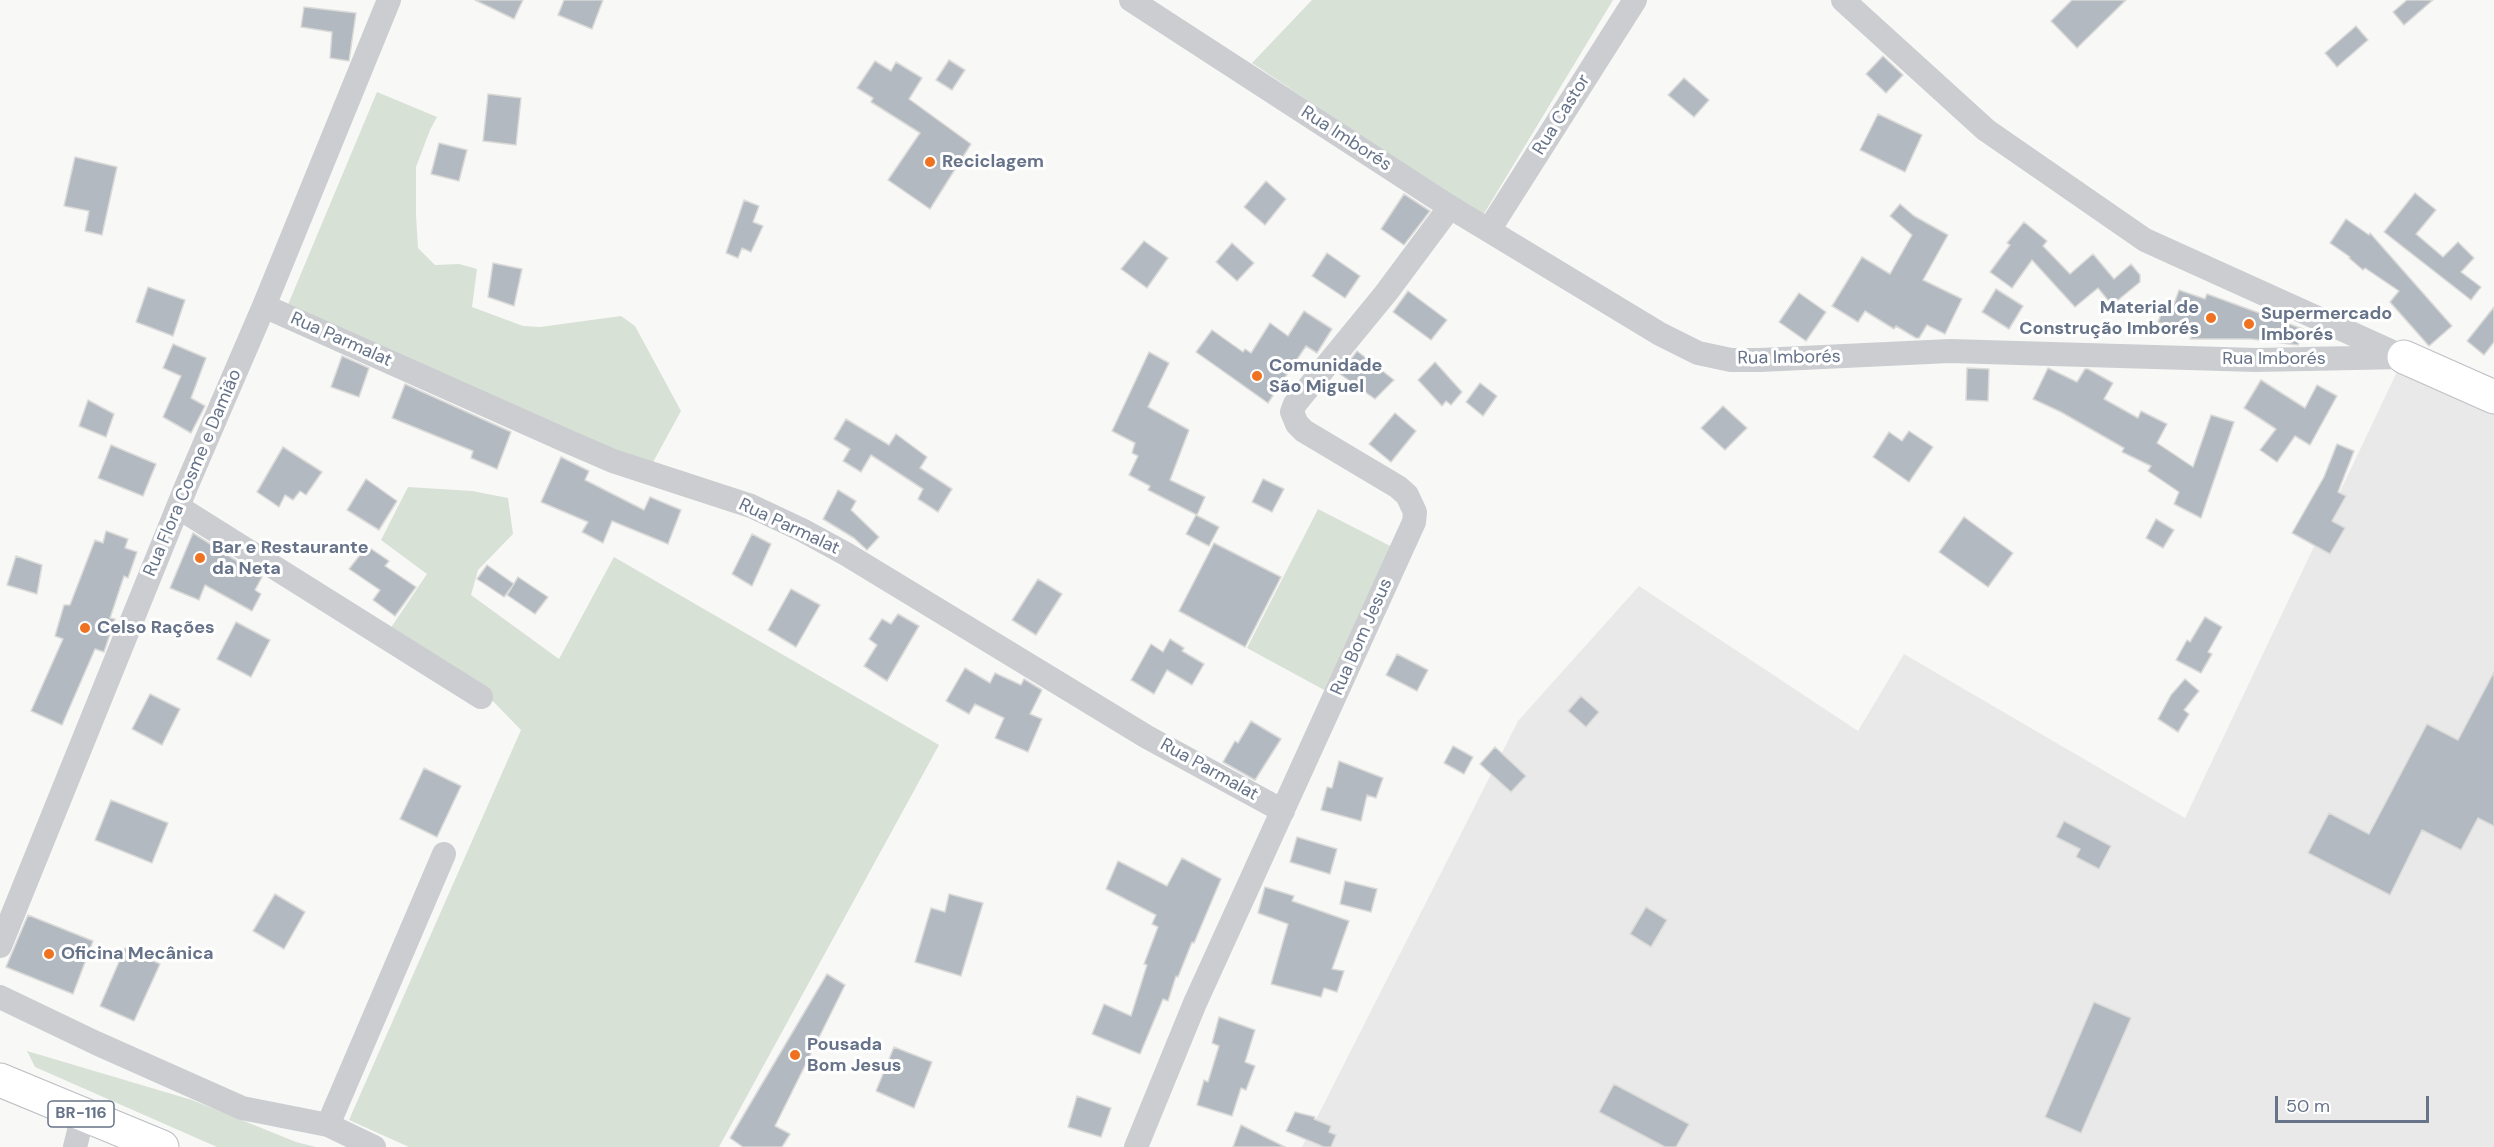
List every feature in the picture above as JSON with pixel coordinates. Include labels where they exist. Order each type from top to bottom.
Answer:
[{"type":"main road","points":[[2404,357],[2494,397]]},
{"type":"main road","name":"BR-116","points":[[0,1080],[162,1147]]},
{"type":"street","name":"Rua Flora Cosme e Damião","points":[[0,946],[178,507],[264,306],[389,0]]},
{"type":"street","name":"Rua Imborés","points":[[1131,0],[1450,207],[1660,334],[1698,353],[1731,360],[1950,351],[2256,360],[2404,357]]},
{"type":"street","name":"Rua Castor","points":[[1489,230],[1635,0]]},
{"type":"street","points":[[1843,0],[1986,130],[2145,240],[2404,357]]},
{"type":"street","name":"Rua Bom Jesus","points":[[1136,1147],[1195,1003],[1414,522],[1415,512],[1407,495],[1398,487],[1304,431],[1297,424],[1292,412],[1295,404],[1386,293],[1450,207]]},
{"type":"street","name":"Rua Parmalat","points":[[264,306],[614,461],[751,506],[802,530],[846,554],[1147,737],[1283,811]]},
{"type":"street","points":[[178,507],[481,697]]},
{"type":"street","points":[[328,1125],[444,854]]},
{"type":"street","points":[[0,997],[242,1108],[328,1125],[374,1147]]},
{"type":"street","points":[[75,1147],[83,1115]]},
{"type":"shaded area","points":[[1312,0],[1613,0],[1482,217],[1252,63]]},
{"type":"shaded area","points":[[377,92],[437,117],[416,167],[418,248],[435,265],[459,264],[477,269],[472,307],[523,326],[540,327],[621,316],[635,326],[681,411],[652,464],[485,398],[287,307]]},
{"type":"shaded area","points":[[2404,357],[2494,397],[2494,1147],[1302,1147],[1518,721],[1639,586],[1858,731],[1904,654],[2185,818]]},
{"type":"shaded area","points":[[408,487],[472,491],[508,498],[513,534],[478,570],[471,595],[559,659],[614,557],[939,745],[719,1147],[409,1147],[349,1120],[521,730],[483,691],[388,632],[427,574],[381,540]]},
{"type":"shaded area","points":[[1318,509],[1398,550],[1326,691],[1247,648]]},
{"type":"shaded area","points":[[27,1051],[192,1100],[296,1142],[316,1147],[217,1147],[35,1067]]},
{"type":"building","points":[[475,0],[523,0],[514,19]]},
{"type":"building","points":[[564,0],[603,0],[592,29],[558,15]]},
{"type":"building","points":[[2072,0],[2126,0],[2077,48],[2051,21]]},
{"type":"building","points":[[2407,0],[2433,0],[2404,25],[2393,12]]},
{"type":"building","points":[[304,7],[356,13],[349,61],[330,58],[332,32],[301,27]]},
{"type":"building","points":[[2356,26],[2368,40],[2337,67],[2325,53]]},
{"type":"building","points":[[1883,56],[1903,75],[1886,93],[1866,74]]},
{"type":"building","points":[[949,60],[965,70],[952,90],[936,80]]},
{"type":"building","points":[[875,61],[891,71],[896,62],[922,78],[909,99],[971,144],[930,209],[888,180],[920,133],[871,102],[873,98],[857,88]]},
{"type":"building","points":[[1684,78],[1709,100],[1694,117],[1668,95]]},
{"type":"building","points":[[488,94],[521,98],[516,145],[483,141]]},
{"type":"building","points":[[1878,114],[1922,135],[1905,172],[1860,150]]},
{"type":"building","points":[[439,143],[467,150],[459,181],[431,174]]},
{"type":"building","points":[[75,157],[117,167],[102,235],[85,231],[89,211],[64,206]]},
{"type":"building","points":[[1266,181],[1286,199],[1265,225],[1244,207]]},
{"type":"building","points":[[2415,193],[2436,210],[2416,234],[2443,257],[2458,242],[2474,258],[2461,272],[2481,287],[2471,300],[2384,232]]},
{"type":"building","points":[[1404,194],[1430,211],[1404,245],[1381,229]]},
{"type":"building","points":[[744,200],[759,206],[753,222],[763,226],[751,252],[742,248],[738,258],[726,253]]},
{"type":"building","points":[[1900,204],[1914,216],[1948,235],[1923,280],[1962,299],[1945,334],[1927,325],[1919,338],[1916,338],[1896,326],[1894,329],[1865,311],[1858,322],[1832,306],[1862,257],[1890,274],[1912,235],[1890,216]]},
{"type":"building","points":[[2346,219],[2369,235],[2370,233],[2452,326],[2429,346],[2390,302],[2399,291],[2365,268],[2363,270],[2350,257],[2330,243]]},
{"type":"building","points":[[2024,222],[2047,241],[2043,246],[2070,274],[2093,254],[2114,279],[2131,264],[2140,275],[2140,282],[2112,305],[2098,288],[2075,307],[2032,260],[2012,288],[1990,272],[2010,245],[2007,243]]},
{"type":"building","points":[[1144,241],[1168,258],[1147,288],[1121,269]]},
{"type":"building","points":[[1232,243],[1254,263],[1237,281],[1216,262]]},
{"type":"building","points":[[1327,253],[1360,276],[1345,298],[1312,276]]},
{"type":"building","points":[[493,263],[522,269],[514,306],[488,297]]},
{"type":"building","points":[[148,287],[185,300],[173,336],[136,322]]},
{"type":"building","points":[[1996,289],[2023,306],[2009,329],[1982,312]]},
{"type":"building","points":[[2179,290],[2205,299],[2207,294],[2303,329],[2298,345],[2251,339],[2190,339],[2193,334],[2158,322],[2165,304],[2173,307]]},
{"type":"building","points":[[1408,291],[1447,320],[1431,340],[1393,312]]},
{"type":"building","points":[[1799,293],[1826,312],[1806,341],[1779,322]]},
{"type":"building","points":[[2494,307],[2494,342],[2484,355],[2467,341]]},
{"type":"building","points":[[1304,311],[1332,329],[1317,353],[1306,346],[1268,403],[1196,352],[1212,330],[1243,352],[1245,349],[1251,353],[1270,323],[1288,336]]},
{"type":"building","points":[[173,344],[206,358],[191,398],[205,406],[191,433],[163,417],[181,376],[163,368]]},
{"type":"building","points":[[1357,351],[1394,380],[1375,399],[1340,374]]},
{"type":"building","points":[[1149,352],[1169,363],[1148,407],[1189,430],[1170,480],[1205,497],[1197,515],[1148,490],[1150,486],[1129,475],[1138,456],[1132,453],[1135,443],[1112,431]]},
{"type":"building","points":[[342,356],[369,368],[359,397],[331,387]]},
{"type":"building","points":[[1435,362],[1462,392],[1451,405],[1446,401],[1442,406],[1418,380]]},
{"type":"building","points":[[1967,368],[1989,369],[1988,401],[1966,400]]},
{"type":"building","points":[[2048,368],[2077,382],[2085,369],[2088,369],[2113,383],[2104,399],[2138,418],[2141,411],[2167,424],[2157,443],[2193,467],[2211,415],[2234,422],[2201,518],[2174,504],[2179,492],[2148,471],[2151,466],[2122,452],[2124,448],[2061,412],[2033,399]]},
{"type":"building","points":[[2261,380],[2305,408],[2317,385],[2337,396],[2310,445],[2295,436],[2277,462],[2260,450],[2276,429],[2244,408]]},
{"type":"building","points":[[1480,383],[1497,396],[1483,416],[1466,402]]},
{"type":"building","points":[[405,384],[511,432],[497,469],[471,458],[473,451],[392,418]]},
{"type":"building","points":[[88,400],[114,414],[106,437],[79,426]]},
{"type":"building","points":[[1723,406],[1747,428],[1725,450],[1701,428]]},
{"type":"building","points":[[1395,413],[1416,431],[1391,462],[1369,444]]},
{"type":"building","points":[[846,419],[889,445],[896,434],[927,457],[920,468],[952,489],[938,512],[918,499],[923,489],[871,455],[861,472],[843,461],[850,449],[834,439]]},
{"type":"building","points":[[1909,431],[1933,447],[1909,482],[1873,457],[1889,432],[1902,441]]},
{"type":"building","points":[[2337,444],[2354,451],[2338,492],[2346,496],[2332,521],[2345,528],[2330,554],[2292,533],[2324,477]]},
{"type":"building","points":[[111,445],[156,464],[143,496],[98,478]]},
{"type":"building","points":[[283,447],[322,472],[306,495],[300,491],[293,500],[285,495],[279,507],[257,492]]},
{"type":"building","points":[[561,457],[589,471],[585,480],[644,510],[650,497],[681,510],[668,544],[612,521],[603,543],[582,532],[588,522],[541,502]]},
{"type":"building","points":[[366,479],[397,501],[379,530],[347,510]]},
{"type":"building","points":[[1263,479],[1284,489],[1272,512],[1252,502]]},
{"type":"building","points":[[838,490],[856,501],[851,510],[879,537],[867,550],[854,538],[823,519]]},
{"type":"building","points":[[1196,515],[1219,527],[1209,546],[1186,534]]},
{"type":"building","points":[[1964,517],[2013,553],[1988,587],[1939,552]]},
{"type":"building","points":[[2156,519],[2174,530],[2163,548],[2146,538]]},
{"type":"building","points":[[106,531],[128,539],[125,548],[137,552],[128,578],[124,576],[110,618],[115,619],[104,652],[95,649],[62,725],[31,711],[63,639],[55,636],[64,605],[70,605],[95,540],[103,543]]},
{"type":"building","points":[[193,533],[262,577],[255,590],[261,594],[252,611],[205,585],[199,600],[170,588]]},
{"type":"building","points":[[752,534],[771,544],[752,586],[732,574]]},
{"type":"building","points":[[1214,543],[1281,577],[1245,647],[1179,611]]},
{"type":"building","points":[[367,546],[389,561],[385,566],[416,587],[395,616],[373,600],[380,590],[349,569]]},
{"type":"building","points":[[16,556],[42,565],[37,594],[7,585]]},
{"type":"building","points":[[487,565],[514,584],[504,597],[477,579]]},
{"type":"building","points":[[518,577],[548,597],[535,614],[507,595]]},
{"type":"building","points":[[1038,579],[1062,594],[1036,635],[1012,620]]},
{"type":"building","points":[[791,589],[820,605],[796,647],[768,630]]},
{"type":"building","points":[[898,614],[919,626],[887,681],[864,666],[877,645],[869,639],[882,619],[891,624]]},
{"type":"building","points":[[2205,617],[2222,627],[2208,652],[2212,654],[2201,673],[2176,660],[2187,640],[2190,642]]},
{"type":"building","points":[[236,622],[270,640],[251,677],[217,659]]},
{"type":"building","points":[[1170,639],[1184,648],[1182,651],[1204,664],[1192,685],[1167,670],[1154,694],[1131,680],[1151,644],[1163,652]]},
{"type":"building","points":[[1397,654],[1428,670],[1417,691],[1386,675]]},
{"type":"building","points":[[965,668],[990,683],[995,673],[1021,685],[1024,679],[1042,690],[1030,714],[1042,719],[1028,752],[995,738],[1004,718],[975,704],[969,714],[946,701]]},
{"type":"building","points":[[2494,672],[2494,826],[2478,818],[2461,850],[2422,830],[2390,895],[2308,853],[2329,813],[2369,834],[2427,724],[2458,740]]},
{"type":"building","points":[[2185,679],[2199,691],[2184,710],[2189,714],[2178,732],[2158,719],[2171,695]]},
{"type":"building","points":[[150,694],[180,709],[162,745],[132,729]]},
{"type":"building","points":[[1581,696],[1599,712],[1586,727],[1568,711]]},
{"type":"building","points":[[1251,721],[1281,739],[1255,780],[1223,762],[1235,741],[1238,743]]},
{"type":"building","points":[[1453,746],[1473,757],[1464,774],[1444,763]]},
{"type":"building","points":[[1495,747],[1526,776],[1511,792],[1480,764]]},
{"type":"building","points":[[1339,761],[1383,778],[1376,798],[1367,795],[1361,821],[1321,810],[1327,787],[1332,788]]},
{"type":"building","points":[[424,768],[461,786],[437,837],[400,819]]},
{"type":"building","points":[[111,800],[168,823],[152,863],[95,840]]},
{"type":"building","points":[[2064,821],[2111,846],[2099,869],[2076,857],[2080,849],[2056,837]]},
{"type":"building","points":[[1297,837],[1337,849],[1330,874],[1290,862]]},
{"type":"building","points":[[1182,858],[1221,879],[1194,943],[1192,942],[1178,977],[1176,976],[1168,1001],[1163,999],[1140,1054],[1092,1034],[1104,1004],[1131,1016],[1147,965],[1144,964],[1158,927],[1152,924],[1156,915],[1106,889],[1118,861],[1167,886]]},
{"type":"building","points":[[1345,881],[1377,889],[1371,912],[1340,904]]},
{"type":"building","points":[[1265,887],[1294,896],[1292,901],[1349,921],[1332,969],[1344,971],[1337,992],[1324,988],[1321,997],[1271,984],[1288,924],[1258,913]]},
{"type":"building","points":[[275,894],[305,912],[284,949],[253,931]]},
{"type":"building","points":[[949,894],[983,903],[961,976],[915,962],[931,908],[945,912]]},
{"type":"building","points":[[1646,907],[1667,920],[1651,947],[1630,934]]},
{"type":"building","name":"Oficina Mecânica","points":[[28,915],[93,941],[73,994],[6,967]]},
{"type":"building","points":[[125,948],[160,964],[134,1021],[100,1006]]},
{"type":"building","name":"Pousada Bom Jesus","points":[[827,974],[845,985],[775,1126],[790,1134],[782,1147],[743,1147],[730,1138]]},
{"type":"building","points":[[2094,1002],[2131,1018],[2081,1133],[2045,1117]]},
{"type":"building","points":[[1219,1017],[1255,1030],[1245,1062],[1255,1066],[1246,1090],[1241,1088],[1232,1116],[1197,1105],[1204,1080],[1208,1082],[1219,1046],[1212,1043]]},
{"type":"building","points":[[894,1047],[932,1062],[914,1108],[876,1091]]},
{"type":"building","points":[[1614,1084],[1689,1124],[1676,1147],[1665,1147],[1599,1112]]},
{"type":"building","points":[[1077,1096],[1111,1108],[1101,1137],[1068,1127]]},
{"type":"building","points":[[1295,1112],[1315,1117],[1314,1119],[1331,1126],[1329,1132],[1336,1135],[1331,1147],[1324,1147],[1286,1131]]},
{"type":"building","points":[[1241,1125],[1285,1147],[1233,1147]]},
{"type":"place","name":"Reciclagem","points":[[930,162]]},
{"type":"place","name":"Material de Construção Imborés","points":[[2211,318]]},
{"type":"place","name":"Supermercado Imborés","points":[[2249,324]]},
{"type":"place","name":"Comunidade São Miguel","points":[[1257,376]]},
{"type":"place","name":"Bar e Restaurante da Neta","points":[[200,558]]},
{"type":"place","name":"Celso Rações","points":[[85,628]]},
{"type":"place","name":"Oficina Mecânica","points":[[49,954]]},
{"type":"place","name":"Pousada Bom Jesus","points":[[795,1055]]}]
